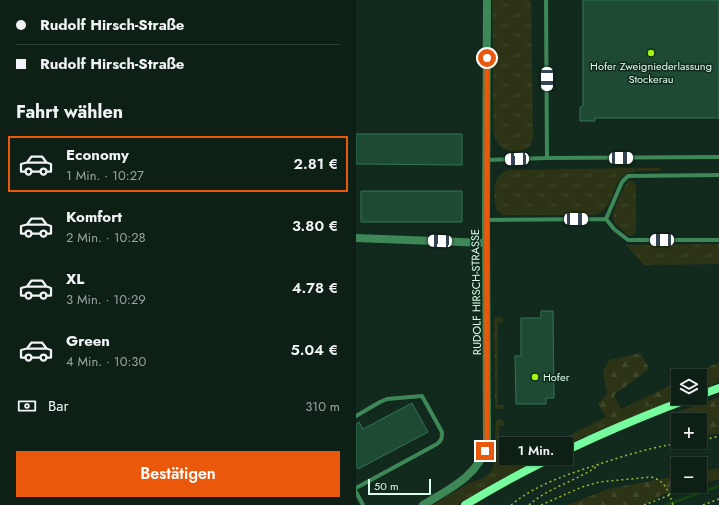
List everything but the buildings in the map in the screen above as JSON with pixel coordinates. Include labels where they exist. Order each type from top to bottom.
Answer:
[{"type":"main road","points":[[707,392],[719,388]]},
{"type":"main road","points":[[465,505],[559,454],[626,424],[674,405]]},
{"type":"street","name":"RUDOLF HIRSCH-STRASSE","points":[[423,505],[471,474],[482,460],[487,444],[487,0]]},
{"type":"street","points":[[356,238],[486,243]]},
{"type":"lane","points":[[546,0],[547,158]]},
{"type":"lane","points":[[486,160],[547,158],[719,157]]},
{"type":"lane","points":[[606,219],[622,182],[628,176],[719,175]]},
{"type":"lane","points":[[486,220],[606,219],[628,240],[719,240]]},
{"type":"lane","points":[[356,416],[387,399],[422,396],[442,432],[441,441],[437,444],[356,488]]},
{"type":"lane","points":[[356,492],[363,505]]},
{"type":"path","points":[[707,439],[719,436]]},
{"type":"path","points":[[511,505],[543,485],[600,463],[671,445]]},
{"type":"path","points":[[528,505],[538,498],[577,479],[600,463]]},
{"type":"path","points":[[541,505],[582,487],[600,482],[651,477],[658,479],[663,483],[673,505]]},
{"type":"path","points":[[644,505],[670,496]]},
{"type":"path","points":[[703,505],[719,499]]},
{"type":"green space","points":[[492,0],[531,0],[533,137],[530,146],[521,151],[510,151],[501,147],[497,143],[494,133]]},
{"type":"green space","points":[[635,168],[636,172],[627,173],[621,177],[608,205],[603,211],[595,215],[502,215],[496,209],[494,192],[496,181],[499,176],[508,170]]},
{"type":"green space","points":[[637,168],[661,169],[660,171],[637,171]]},
{"type":"green space","points":[[629,180],[636,184],[636,232],[632,236],[619,228],[613,218],[614,210],[624,187]]},
{"type":"green space","points":[[719,244],[719,264],[644,265],[626,245]]},
{"type":"green space","points":[[496,317],[501,317],[504,320],[503,322],[498,323],[498,405],[503,405],[504,407],[502,409],[495,409],[494,319]]},
{"type":"green space","points":[[641,353],[649,369],[614,395],[621,409],[671,385],[671,395],[616,418],[606,417],[598,404],[607,394],[603,372],[609,360]]},
{"type":"green space","points":[[719,362],[719,377],[707,381],[707,369],[705,369]]},
{"type":"green space","points":[[719,377],[719,382],[707,387],[707,381]]},
{"type":"green space","points":[[671,395],[671,401],[581,438],[526,466],[456,505],[433,505],[467,484],[483,478],[491,472],[494,466],[493,456],[495,447],[496,420],[501,419],[504,422],[504,425],[499,426],[499,440],[505,440],[505,447],[540,447],[540,441],[547,438],[555,437],[556,442],[606,417],[616,418]]},
{"type":"green space","points":[[719,397],[719,433],[707,436],[707,413],[676,413],[697,405],[707,405],[707,401]]},
{"type":"green space","points":[[719,468],[719,479],[707,482],[707,471]]},
{"type":"green space","points":[[671,477],[671,492],[643,505],[568,505],[608,489]]},
{"type":"waterway","points":[[666,505],[719,486]]},
{"type":"place","name":"Hofer Zweigniederlassung Stockerau","points":[[651,53]]},
{"type":"place","name":"Hofer","points":[[535,377]]},
{"type":"route","points":[[485,451],[487,444],[487,58]]}]
